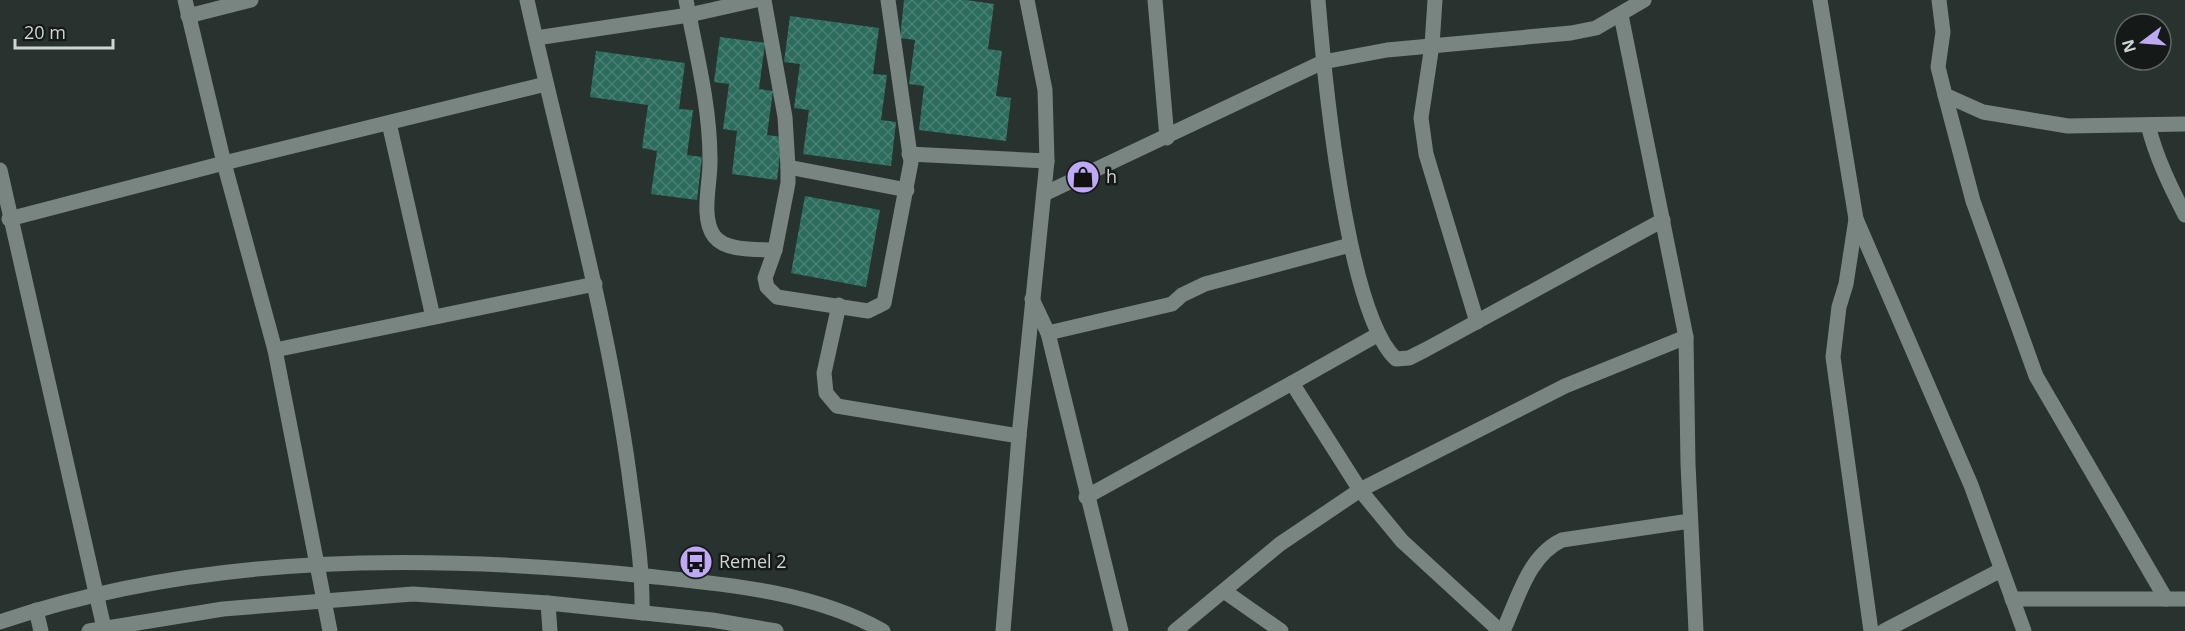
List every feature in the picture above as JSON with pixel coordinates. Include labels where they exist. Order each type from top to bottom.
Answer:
[{"type":"street","points":[[185,0],[224,163],[275,350],[315,565],[330,631]]},
{"type":"street","points":[[188,16],[251,0]]},
{"type":"street","points":[[527,0],[595,284],[622,422],[643,576],[642,613]]},
{"type":"street","points":[[536,38],[687,7],[756,0]]},
{"type":"street","points":[[764,0],[785,117],[788,168],[788,183],[775,250],[765,278],[772,293],[777,297],[868,311],[884,303],[907,190],[909,154],[888,0]]},
{"type":"street","points":[[1003,631],[1019,436],[1047,161],[1045,90],[1027,0]]},
{"type":"street","points":[[1155,0],[1167,138]]},
{"type":"street","points":[[1318,0],[1323,62],[1350,245],[1377,335],[1390,354],[1401,360],[1477,322],[1663,220]]},
{"type":"street","points":[[1435,0],[1432,45],[1422,107],[1422,129],[1426,154],[1477,322]]},
{"type":"street","points":[[1044,194],[1167,138],[1323,62],[1387,50],[1571,33],[1596,28],[1644,0]]},
{"type":"street","points":[[1820,0],[1856,219],[1971,485],[2024,631]]},
{"type":"street","points":[[1939,0],[1943,33],[1938,67],[1973,201],[2036,376],[2166,599]]},
{"type":"street","points":[[687,7],[708,112],[710,159],[708,209],[712,234],[720,243],[732,247],[775,250]]},
{"type":"street","points":[[1621,15],[1686,337],[1690,521],[1696,631]]},
{"type":"street","points":[[9,219],[224,163],[546,84]]},
{"type":"street","points":[[1945,94],[1983,112],[2068,126],[2185,124]]},
{"type":"street","points":[[389,123],[433,317]]},
{"type":"street","points":[[2148,125],[2152,143],[2170,188],[2185,215]]},
{"type":"street","points":[[909,154],[1047,161]]},
{"type":"street","points":[[788,168],[907,190]]},
{"type":"street","points":[[0,170],[9,219],[97,594],[97,629],[224,609],[323,599],[413,594],[548,603],[712,620],[776,631]]},
{"type":"street","points":[[1856,219],[1846,284],[1839,307],[1833,357],[1871,631]]},
{"type":"street","points":[[1048,333],[1172,304],[1182,295],[1205,284],[1350,245]]},
{"type":"street","points":[[275,350],[595,284]]},
{"type":"street","points":[[1032,299],[1048,333],[1086,497],[1121,631]]},
{"type":"street","points":[[839,305],[824,373],[826,393],[837,406],[1019,436]]},
{"type":"street","points":[[1086,497],[1377,335]]},
{"type":"street","points":[[1175,631],[1280,544],[1360,490],[1565,386],[1686,337]]},
{"type":"street","points":[[1292,383],[1360,490],[1402,541],[1501,631],[1535,561],[1551,545],[1562,540],[1690,521]]},
{"type":"street","points":[[0,622],[97,594],[212,576],[315,565],[413,560],[591,569],[720,583],[834,610],[883,631]]},
{"type":"street","points":[[1884,631],[2001,570]]},
{"type":"street","points":[[1224,591],[1281,631]]},
{"type":"street","points":[[2012,599],[2185,599]]},
{"type":"street","points":[[548,603],[550,631]]},
{"type":"street","points":[[36,610],[41,631]]},
{"type":"building","points":[[904,0],[966,0],[994,4],[988,49],[1002,51],[996,96],[1011,98],[1006,141],[919,130],[924,86],[909,84],[915,40],[900,38]]},
{"type":"building","points":[[790,16],[879,28],[873,74],[887,75],[881,120],[896,122],[891,166],[803,154],[809,110],[794,108],[800,64],[784,62]]},
{"type":"building","points":[[720,37],[765,43],[759,89],[773,91],[767,135],[782,137],[777,180],[732,174],[737,131],[723,129],[729,84],[714,82]]},
{"type":"building","points":[[596,51],[685,63],[679,109],[693,110],[687,155],[702,157],[697,200],[651,194],[657,151],[642,148],[648,105],[590,97]]},
{"type":"building","points":[[805,196],[880,210],[866,287],[791,273]]},
{"type":"place","name":"h","points":[[1083,177]]},
{"type":"place","name":"Remel 2","points":[[696,562]]}]
